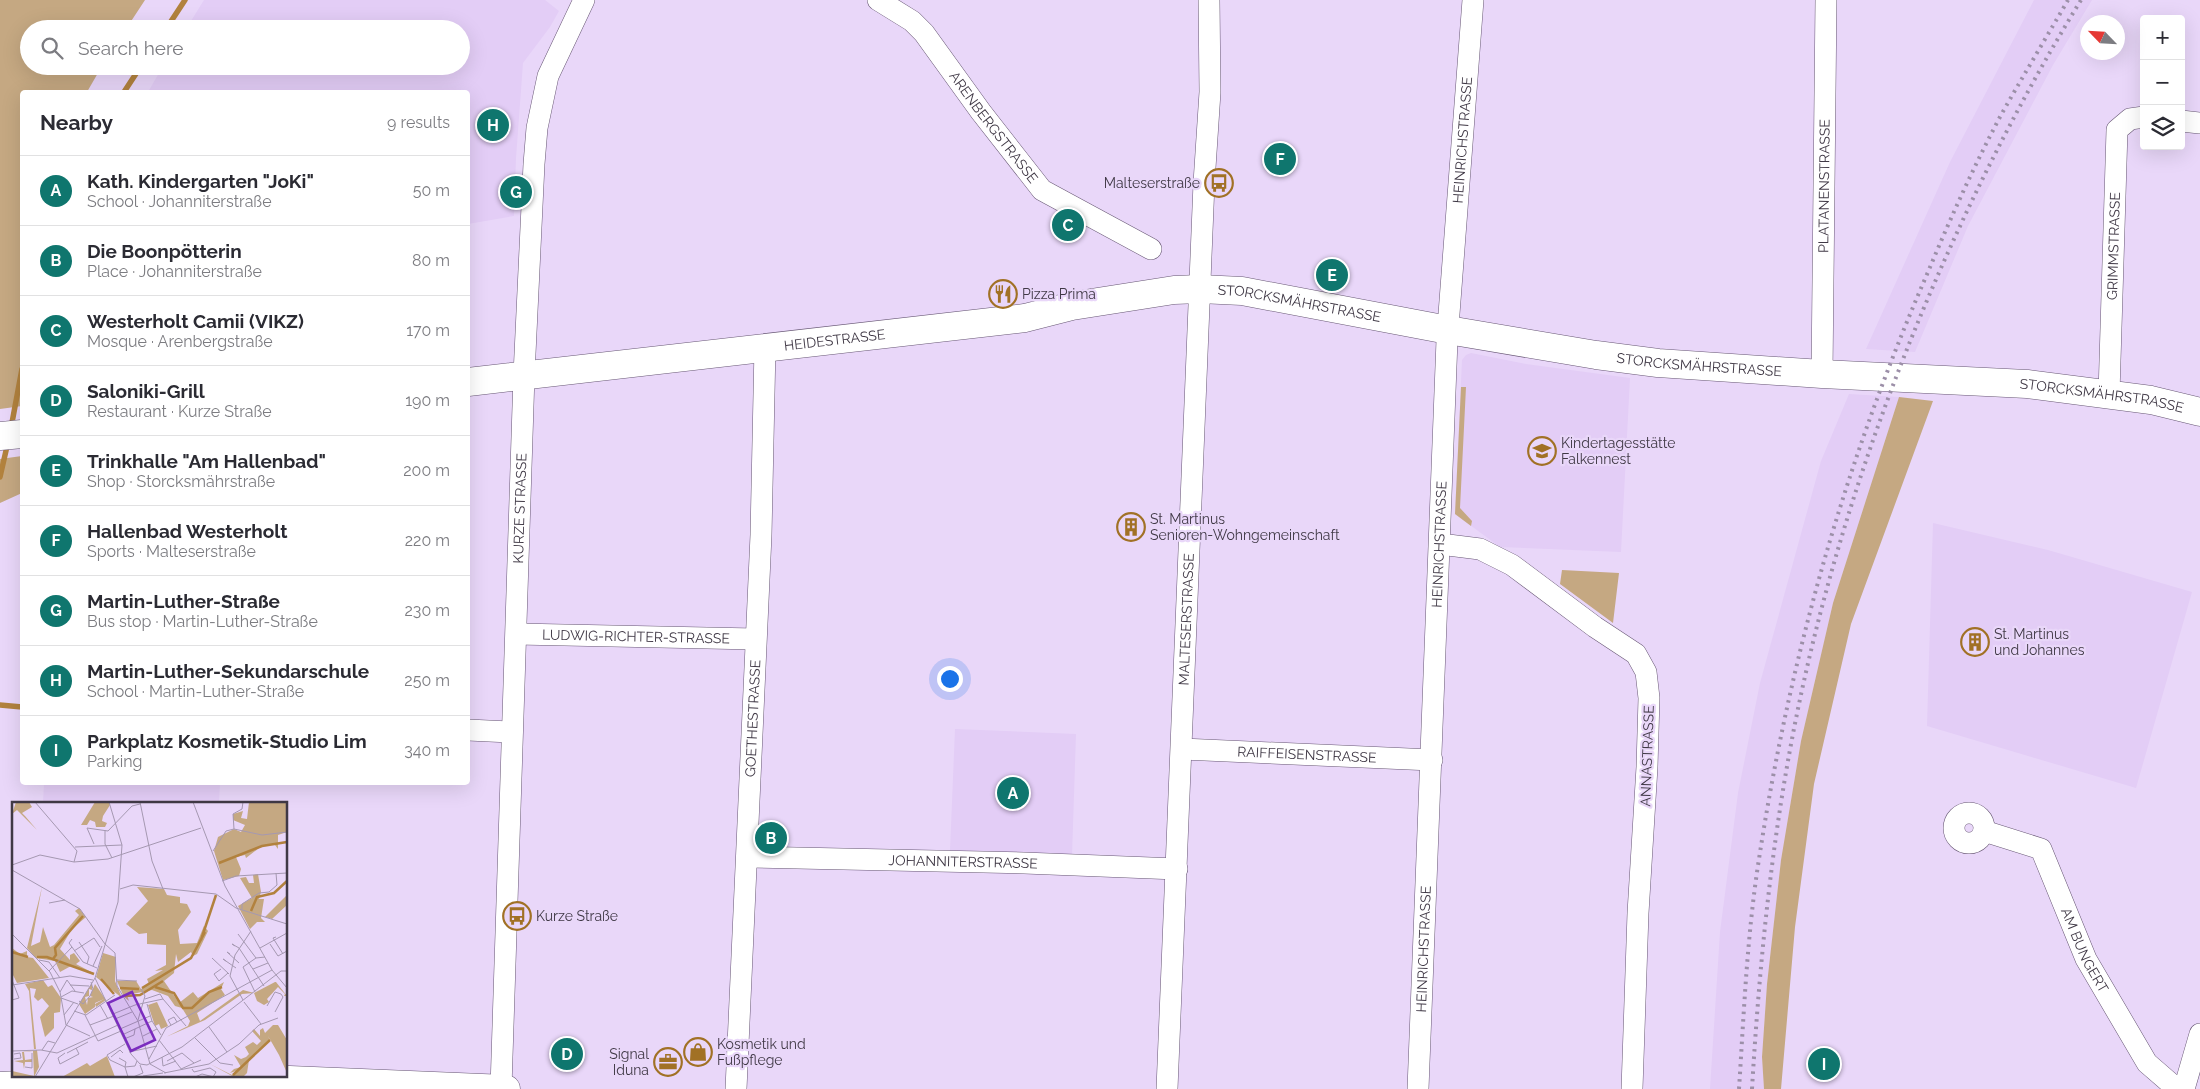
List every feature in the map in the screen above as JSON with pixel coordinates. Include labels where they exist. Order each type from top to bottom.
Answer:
[{"type":"main road","name":"HEIDESTRASSE","points":[[470,382],[1025,318],[1072,306],[1174,290],[1200,289]]},
{"type":"main road","name":"STORCKSMÄHRSTRASSE","points":[[1200,289],[1242,291],[1448,330],[1596,355],[1658,363],[1822,374],[2027,384],[2151,400],[2200,412]]},
{"type":"main road","points":[[0,1086],[184,1076],[503,1089]]},
{"type":"street","name":"KURZE STRASSE","points":[[503,1089],[524,375],[537,128],[548,76],[584,0]]},
{"type":"street","name":"ARENBERGSTRASSE","points":[[878,0],[912,21],[924,33],[981,112],[1042,190],[1151,249]]},
{"type":"street","name":"MALTESERSTRASSE","points":[[1167,1089],[1200,289],[1210,92],[1210,0]]},
{"type":"street","name":"HEINRICHSTRASSE","points":[[1418,1089],[1448,330],[1473,0]]},
{"type":"street","name":"PLATANENSTRASSE","points":[[1822,374],[1826,0]]},
{"type":"street","name":"GRIMMSTRASSE","points":[[2109,394],[2116,130],[2130,119],[2140,118]]},
{"type":"street","points":[[2185,121],[2200,123]]},
{"type":"street","name":"GOETHESTRASSE","points":[[736,1089],[748,857],[755,639],[761,535],[765,347]]},
{"type":"street","name":"ANNASTRASSE","points":[[1440,544],[1480,549],[1512,566],[1595,627],[1636,654],[1646,672],[1649,698],[1647,767],[1638,913],[1632,1089]]},
{"type":"street","name":"LUDWIG-RICHTER-STRASSE","points":[[517,634],[755,639]]},
{"type":"street","points":[[470,730],[512,732]]},
{"type":"street","name":"RAIFFEISENSTRASSE","points":[[1182,749],[1432,760]]},
{"type":"street","name":"AM BUNGERT","points":[[1984,832],[2041,849],[2086,959],[2147,1063],[2177,1089]]},
{"type":"street","name":"JOHANNITERSTRASSE","points":[[748,857],[1177,869]]},
{"type":"street","points":[[2184,1089],[2200,1034]]},
{"type":"shaded area","points":[[0,0],[145,0],[132,20],[20,20],[20,75],[97,75],[88,90],[20,90],[20,406],[0,409]]},
{"type":"shaded area","points":[[204,0],[545,0],[559,11],[550,27],[523,63],[514,216],[470,224],[470,90],[149,90],[158,75],[470,75],[470,20],[192,20]]},
{"type":"shaded area","points":[[2034,0],[2092,0],[2083,15],[2080,15],[2080,20],[2053,65],[1968,226],[1915,352],[1866,349],[1950,162]]},
{"type":"shaded area","name":"Kindertagesstätte Falkennest","points":[[1471,353],[1526,364],[1630,378],[1621,552],[1500,547],[1455,514],[1462,360]]},
{"type":"shaded area","points":[[1461,387],[1466,387],[1460,508],[1472,521],[1471,526],[1455,514]]},
{"type":"shaded area","points":[[1849,394],[1899,397],[1833,603],[1801,741],[1781,860],[1767,984],[1762,1057],[1764,1089],[1710,1089],[1720,932],[1738,793],[1760,683],[1821,461]]},
{"type":"shaded area","points":[[1899,397],[1933,401],[1851,624],[1814,784],[1795,927],[1781,1089],[1764,1089],[1762,1057],[1767,984],[1781,860],[1801,741],[1833,603]]},
{"type":"shaded area","points":[[20,456],[20,494],[0,503],[0,459]]},
{"type":"shaded area","points":[[1933,523],[2048,550],[2192,592],[2136,788],[1927,726]]},
{"type":"shaded area","points":[[1562,570],[1619,573],[1613,623],[1560,584]]},
{"type":"shaded area","points":[[955,729],[1076,734],[1072,856],[950,851]]},
{"type":"shaded area","points":[[44,785],[220,785],[219,802],[43,802]]},
{"type":"waterway","points":[[172,20],[185,0]]},
{"type":"waterway","points":[[125,90],[135,75]]},
{"type":"waterway","points":[[11,428],[20,380]]},
{"type":"waterway","points":[[0,477],[8,442]]},
{"type":"waterway","points":[[0,705],[20,707]]},
{"type":"railway","points":[[1739,1089],[1744,1002],[1759,859],[1787,708],[1824,560],[1871,414],[1898,343],[1945,232],[2001,115],[2068,0]]},
{"type":"railway","points":[[1752,1089],[1766,913],[1777,826],[1792,739],[1813,644],[1838,548],[1869,452],[1904,357],[1943,264],[1986,173],[2032,85],[2081,0]]},
{"type":"place","name":"Martin-Luther-Sekundarschule","points":[[493,125]]},
{"type":"place","name":"Hallenbad Westerholt","points":[[1280,159]]},
{"type":"place","name":"Malteserstraße","points":[[1219,183]]},
{"type":"place","name":"Martin-Luther-Straße","points":[[516,192]]},
{"type":"place","name":"Westerholt Camii (VIKZ)","points":[[1068,225]]},
{"type":"place","name":"Trinkhalle \"Am Hallenbad\"","points":[[1332,275]]},
{"type":"place","name":"Pizza Prima","points":[[1003,294]]},
{"type":"place","name":"Kindertagesstätte Falkennest","points":[[1542,451]]},
{"type":"place","name":"St. Martinus Senioren-Wohngemeinschaft","points":[[1131,527]]},
{"type":"place","name":"St. Martinus und Johannes","points":[[1975,642]]},
{"type":"place","name":"Kath. Kindergarten \"JoKi\"","points":[[1013,793]]},
{"type":"place","name":"Die Boonpötterin","points":[[771,838]]},
{"type":"place","name":"Kurze Straße","points":[[517,916]]},
{"type":"place","name":"Kosmetik und Fußpflege","points":[[698,1052]]},
{"type":"place","name":"Saloniki-Grill","points":[[567,1054]]},
{"type":"place","name":"Signal Iduna","points":[[668,1062]]},
{"type":"place","name":"Parkplatz Kosmetik-Studio Lim","points":[[1824,1064]]}]
